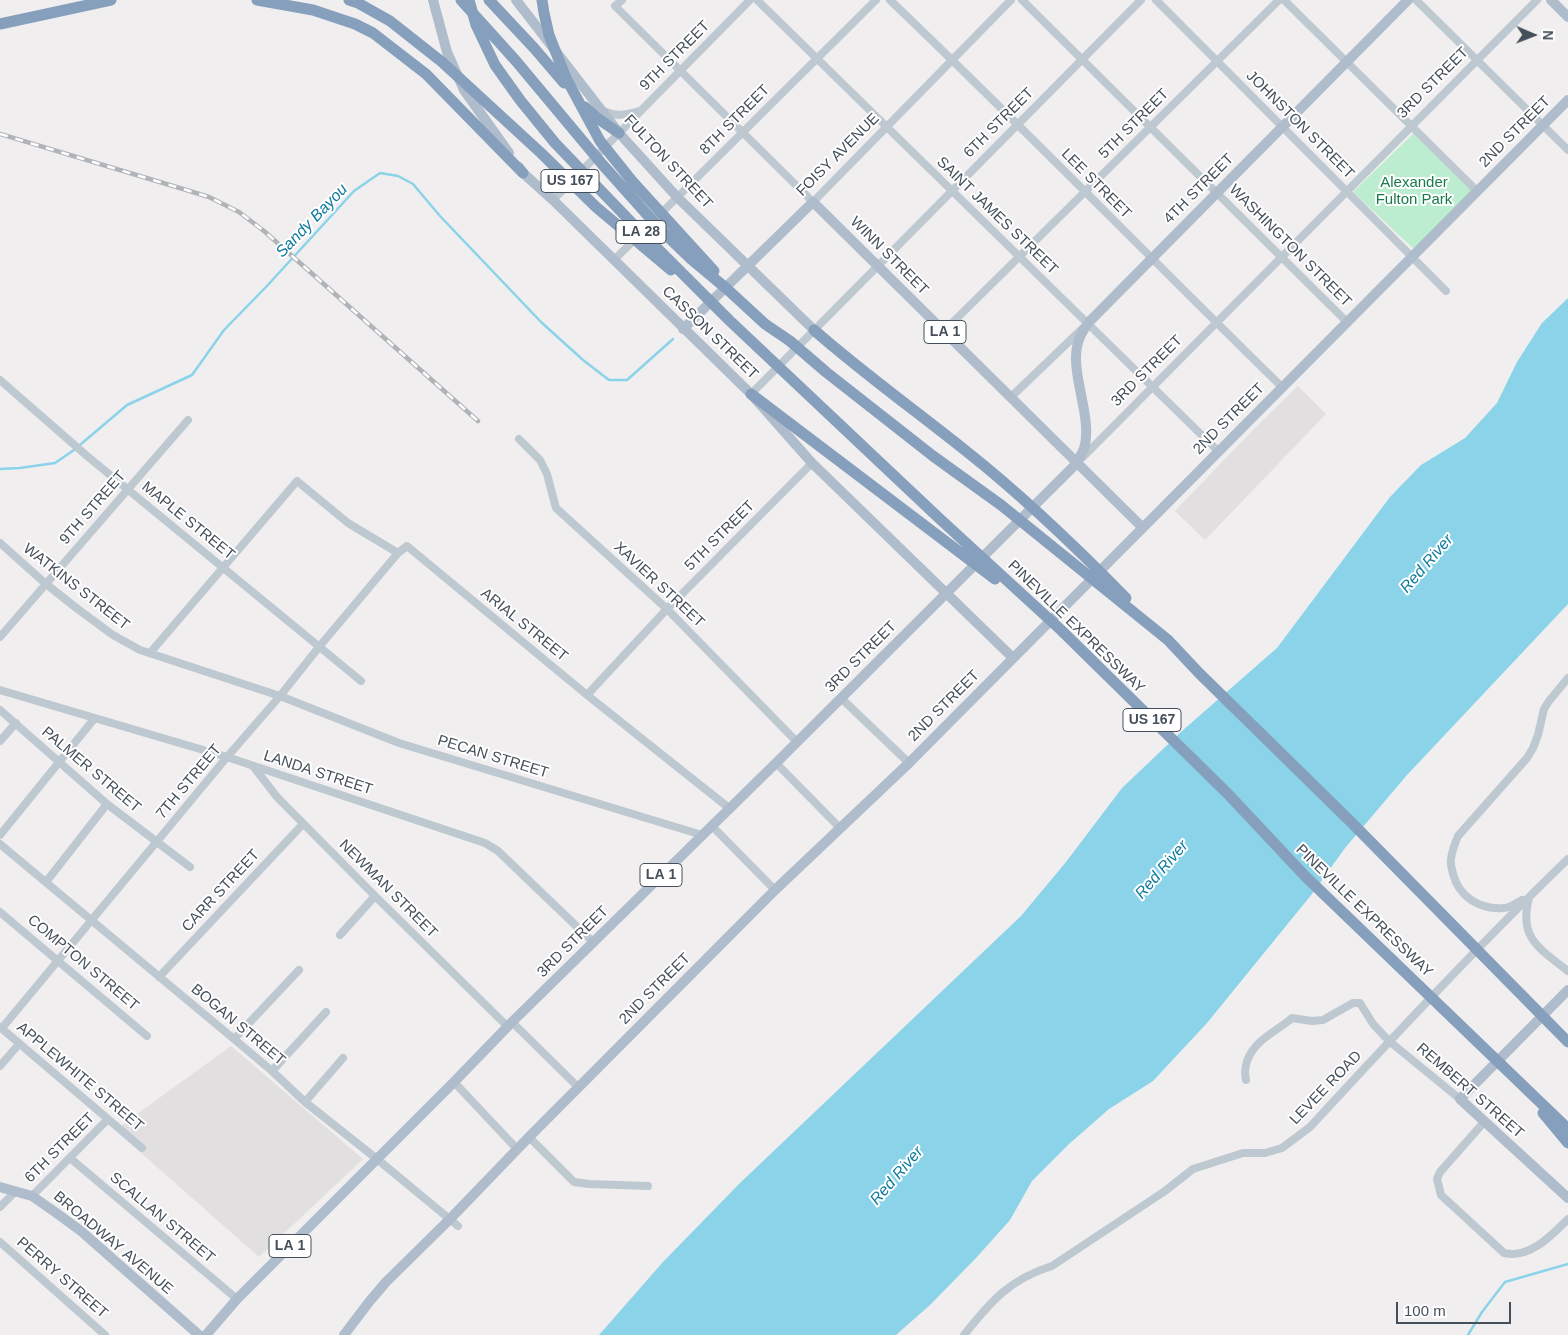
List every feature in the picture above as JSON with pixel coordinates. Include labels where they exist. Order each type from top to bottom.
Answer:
[{"type":"highway","points":[[0,24],[111,0]]},
{"type":"highway","points":[[257,0],[313,10],[355,24],[374,33],[426,74],[524,173]]},
{"type":"highway","name":"US 167","points":[[349,0],[390,21],[442,62],[541,153],[596,207],[729,320]]},
{"type":"highway","name":"US 167","points":[[461,0],[516,61],[602,164],[660,229],[691,259],[765,324],[790,341],[826,372],[933,456],[1001,505],[1168,640],[1568,1042]]},
{"type":"highway","name":"LA 28","points":[[469,0],[476,25],[495,65],[520,100],[555,143],[729,320]]},
{"type":"highway","points":[[489,0],[588,110],[619,133]]},
{"type":"highway","name":"LA 28","points":[[542,0],[549,35],[563,72],[600,141],[632,181],[713,270],[727,289]]},
{"type":"highway","name":"PINEVILLE EXPRESSWAY","points":[[729,320],[1061,630],[1228,794],[1305,876],[1568,1129]]},
{"type":"highway","points":[[814,330],[840,353],[967,451],[1038,511],[1168,640]]},
{"type":"highway","points":[[751,394],[1061,630]]},
{"type":"highway","points":[[1503,1065],[1568,1143]]},
{"type":"main road","name":"CASSON STREET","points":[[433,0],[447,52],[464,90],[524,173],[751,394],[812,463],[1012,657]]},
{"type":"main road","name":"FULTON STREET","points":[[516,0],[619,133],[677,197],[814,330]]},
{"type":"main road","name":"4TH STREET","points":[[1088,323],[1408,0]]},
{"type":"main road","points":[[1552,0],[1568,17]]},
{"type":"main road","name":"2ND STREET","points":[[344,1335],[386,1282],[454,1223],[517,1149],[775,890],[908,763],[1568,100]]},
{"type":"main road","name":"WINN STREET","points":[[813,202],[1142,527]]},
{"type":"main road","name":"FOISY AVENUE","points":[[683,329],[813,202]]},
{"type":"main road","points":[[1077,463],[1084,448],[1086,435],[1077,365],[1077,348],[1079,337],[1088,323]]},
{"type":"main road","name":"3RD STREET","points":[[206,1335],[237,1299],[510,1024],[776,763],[1077,463]]},
{"type":"main road","points":[[1460,1098],[1568,990]]},
{"type":"main road","name":"REMBERT STREET","points":[[1460,1098],[1568,1198]]},
{"type":"main road","name":"BROADWAY AVENUE","points":[[0,1186],[32,1196],[81,1231],[199,1335]]},
{"type":"street","name":"WINN STREET","points":[[622,0],[615,6],[813,202]]},
{"type":"street","name":"9TH STREET","points":[[553,200],[750,0]]},
{"type":"street","name":"SAINT JAMES STREET","points":[[757,0],[1218,451]]},
{"type":"street","name":"8TH STREET","points":[[614,260],[876,0]]},
{"type":"street","name":"LEE STREET","points":[[890,0],[1018,124],[1151,259],[1282,387]]},
{"type":"street","name":"FOISY AVENUE","points":[[813,202],[1012,0]]},
{"type":"street","name":"WASHINGTON STREET","points":[[1022,0],[1347,322]]},
{"type":"street","name":"6TH STREET","points":[[751,394],[1140,0]]},
{"type":"street","name":"JOHNSTON STREET","points":[[1156,0],[1446,290]]},
{"type":"street","name":"5TH STREET","points":[[944,331],[1279,0]]},
{"type":"street","points":[[1284,0],[1477,191]]},
{"type":"street","points":[[1416,0],[1568,150]]},
{"type":"street","name":"3RD STREET","points":[[1077,463],[1537,0]]},
{"type":"street","name":"9TH STREET","points":[[603,111],[613,115],[620,115],[641,110]]},
{"type":"street","name":"4TH STREET","points":[[1011,397],[1088,323]]},
{"type":"street","name":"MAPLE STREET","points":[[0,380],[87,456],[361,681]]},
{"type":"street","name":"9TH STREET","points":[[0,637],[188,420]]},
{"type":"street","name":"XAVIER STREET","points":[[520,439],[540,460],[547,474],[556,508],[667,609],[797,742]]},
{"type":"street","name":"5TH STREET","points":[[587,695],[667,609],[812,463]]},
{"type":"street","name":"ARIAL STREET","points":[[224,568],[297,481],[348,523],[398,553],[407,546],[587,695],[729,808]]},
{"type":"street","name":"WATKINS STREET","points":[[0,543],[46,584],[130,646],[280,696]]},
{"type":"street","name":"7TH STREET","points":[[1,1028],[398,553]]},
{"type":"street","points":[[150,653],[224,568]]},
{"type":"street","points":[[1529,896],[1506,908],[1480,906],[1464,895],[1456,885],[1450,861],[1458,836],[1533,748],[1544,709],[1549,700],[1568,678]]},
{"type":"street","name":"LANDA STREET","points":[[0,690],[227,757],[485,843],[498,851],[594,943]]},
{"type":"street","name":"PECAN STREET","points":[[280,696],[400,743],[702,836]]},
{"type":"street","points":[[841,698],[908,763]]},
{"type":"street","name":"PALMER STREET","points":[[0,710],[107,804],[190,866]]},
{"type":"street","points":[[0,835],[94,719]]},
{"type":"street","points":[[0,741],[16,723]]},
{"type":"street","points":[[776,763],[840,828]]},
{"type":"street","name":"NEWMAN STREET","points":[[253,766],[277,797],[375,896],[578,1088]]},
{"type":"street","points":[[46,882],[107,804]]},
{"type":"street","name":"CARR STREET","points":[[159,977],[303,824]]},
{"type":"street","points":[[712,826],[775,890]]},
{"type":"street","name":"BOGAN STREET","points":[[0,844],[272,1071],[305,1102],[377,1158],[454,1223]]},
{"type":"street","name":"LEVEE ROAD","points":[[964,1335],[987,1306],[1017,1280],[1052,1266],[1165,1191],[1193,1169],[1243,1153],[1265,1153],[1282,1148],[1310,1127],[1529,896],[1568,859]]},
{"type":"street","points":[[340,935],[375,896]]},
{"type":"street","points":[[1529,896],[1526,907],[1526,929],[1537,945],[1568,971]]},
{"type":"street","name":"COMPTON STREET","points":[[0,912],[148,1036]]},
{"type":"street","points":[[234,1039],[299,970]]},
{"type":"street","name":"REMBERT STREET","points":[[1246,1080],[1246,1066],[1250,1053],[1264,1037],[1292,1018],[1312,1022],[1323,1020],[1353,1002],[1357,1002],[1360,1003],[1373,1024],[1389,1042],[1460,1098]]},
{"type":"street","points":[[272,1071],[326,1012]]},
{"type":"street","name":"APPLEWHITE STREET","points":[[1,1028],[142,1148]]},
{"type":"street","points":[[0,1066],[19,1044]]},
{"type":"street","points":[[305,1102],[343,1058]]},
{"type":"street","points":[[454,1082],[517,1149]]},
{"type":"street","name":"6TH STREET","points":[[32,1196],[108,1119]]},
{"type":"street","points":[[1485,1122],[1440,1172],[1437,1180],[1441,1195],[1504,1253],[1510,1254],[1533,1248],[1547,1239],[1568,1219]]},
{"type":"street","points":[[529,1137],[574,1182],[648,1186]]},
{"type":"street","name":"SCALLAN STREET","points":[[70,1158],[237,1299]]},
{"type":"street","name":"6TH STREET","points":[[0,1206],[16,1191]]},
{"type":"street","name":"PERRY STREET","points":[[0,1242],[105,1335]]},
{"type":"shaded area","points":[[1298,386],[1326,414],[1205,540],[1175,511]]},
{"type":"shaded area","points":[[231,1046],[363,1159],[259,1257],[115,1130]]},
{"type":"green space","name":"Alexander Fulton Park","points":[[1415,132],[1476,191],[1415,250],[1353,192]]},
{"type":"water","name":"Red River","points":[[1568,298],[1568,604],[1407,775],[1345,848],[1312,894],[1207,1023],[1153,1081],[1109,1109],[1069,1144],[1032,1181],[1010,1220],[976,1258],[930,1305],[896,1335],[599,1335],[663,1262],[740,1183],[1021,916],[1066,862],[1122,788],[1182,731],[1277,648],[1390,497],[1421,465],[1465,438],[1497,403],[1517,362],[1542,323]]},
{"type":"waterway","name":"Sandy Bayou","points":[[0,469],[55,463],[74,450],[127,405],[192,375],[224,330],[354,191],[380,173],[398,176],[413,184],[440,216],[541,322],[583,360],[609,380],[627,380],[673,339]]},
{"type":"waterway","points":[[1468,1335],[1482,1312],[1505,1282],[1568,1264]]},
{"type":"railway","points":[[0,134],[209,197],[239,212],[264,231],[478,421]]}]
